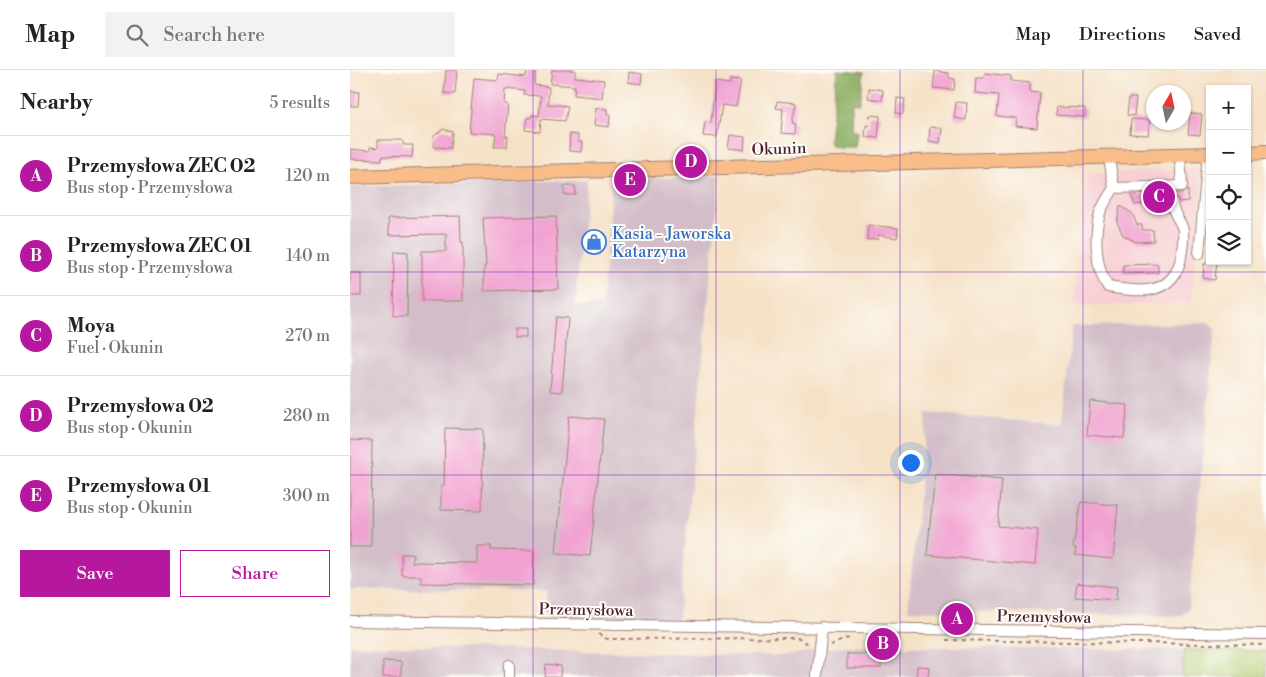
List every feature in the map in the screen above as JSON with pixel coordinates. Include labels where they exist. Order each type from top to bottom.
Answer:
[{"type":"main road","points":[[1251,153],[1266,152]]},
{"type":"main road","name":"Okunin","points":[[350,177],[1206,154]]},
{"type":"street","points":[[1114,188],[1171,189],[1182,186],[1180,156]]},
{"type":"street","points":[[1109,158],[1114,188],[1101,211],[1097,244],[1102,278],[1108,287],[1139,290],[1157,289],[1170,282],[1178,267],[1182,251],[1183,232],[1172,211],[1172,202]]},
{"type":"street","points":[[1199,254],[1207,175]]},
{"type":"street","name":"Przemysłowa","points":[[350,622],[1266,634]]},
{"type":"street","points":[[817,677],[822,627]]},
{"type":"street","points":[[509,664],[509,677]]},
{"type":"path","points":[[594,632],[607,639],[797,638],[815,647]]},
{"type":"path","points":[[824,647],[847,638],[857,638]]},
{"type":"path","points":[[946,640],[1266,645]]},
{"type":"shaded area","points":[[1204,168],[1191,303],[1074,306],[1087,174]]},
{"type":"shaded area","points":[[720,176],[678,620],[550,617],[545,613],[547,591],[350,589],[350,187],[587,180],[575,305],[602,305],[612,180]]},
{"type":"shaded area","points":[[1209,323],[1215,329],[1188,609],[1180,616],[908,610],[927,413],[1062,425],[1072,326]]},
{"type":"shaded area","points":[[350,645],[781,656],[844,646],[1185,650],[1182,677],[350,677]]},
{"type":"green space","points":[[837,70],[864,72],[860,103],[852,102],[851,129],[857,132],[855,147],[837,147],[831,145],[829,141]]},
{"type":"green space","points":[[1185,650],[1266,651],[1266,677],[1182,677]]},
{"type":"building","points":[[446,70],[457,70],[455,94],[444,93]]},
{"type":"building","points":[[527,70],[536,70],[534,85],[549,87],[548,104],[568,106],[565,121],[541,119],[540,132],[525,130],[527,118],[531,118],[532,115],[539,116],[541,96],[524,95],[525,91],[505,89],[504,104],[508,105],[505,136],[508,136],[507,147],[494,147],[496,134],[469,132],[474,78],[498,80],[499,74],[526,77]]},
{"type":"building","points":[[552,70],[575,70],[575,77],[604,80],[602,98],[574,95],[575,86],[550,84]]},
{"type":"building","points":[[935,71],[949,73],[949,78],[955,79],[954,90],[933,88]]},
{"type":"building","points":[[629,72],[642,74],[641,84],[628,82]]},
{"type":"building","points":[[985,73],[1011,76],[1011,81],[1030,83],[1030,92],[1040,93],[1037,128],[1015,126],[1016,118],[997,116],[999,95],[975,93],[976,78],[984,78]]},
{"type":"building","points":[[730,80],[741,81],[736,107],[722,105],[717,137],[703,136],[705,122],[711,123],[715,82],[730,84]]},
{"type":"building","points":[[869,88],[883,90],[882,100],[868,98]]},
{"type":"building","points":[[350,91],[359,92],[358,106],[350,106]]},
{"type":"building","points":[[897,98],[905,99],[903,114],[896,113]]},
{"type":"building","points":[[1129,98],[1136,98],[1134,116],[1127,115]]},
{"type":"building","points":[[777,101],[796,103],[792,123],[796,124],[795,134],[781,133],[783,109],[776,108]]},
{"type":"building","points":[[956,102],[967,103],[966,120],[954,118]]},
{"type":"building","points":[[1057,107],[1085,108],[1085,117],[1056,115]]},
{"type":"building","points":[[596,108],[607,109],[607,115],[610,115],[609,127],[594,125]]},
{"type":"building","points":[[1191,113],[1202,114],[1200,135],[1188,134],[1188,130],[1191,130]]},
{"type":"building","points":[[870,115],[880,116],[878,138],[865,137],[866,125],[869,126]]},
{"type":"building","points":[[1131,119],[1146,120],[1148,135],[1130,134]]},
{"type":"building","points":[[930,127],[942,128],[940,143],[929,141]]},
{"type":"building","points":[[443,129],[453,132],[451,148],[434,147],[433,137]]},
{"type":"building","points":[[570,134],[578,135],[578,142],[582,142],[581,152],[569,151]]},
{"type":"building","points":[[730,135],[745,137],[744,150],[728,148]]},
{"type":"building","points":[[378,140],[402,140],[404,145],[413,145],[412,157],[382,156],[382,160],[350,159],[350,149],[370,151],[370,147],[378,148]]},
{"type":"building","points":[[564,186],[575,186],[576,195],[564,195]]},
{"type":"building","points":[[1188,190],[1188,201],[1179,202],[1172,195],[1165,202],[1135,205],[1131,195],[1182,193]]},
{"type":"building","points":[[1120,206],[1132,213],[1137,225],[1142,225],[1142,230],[1153,230],[1154,241],[1136,242],[1123,235],[1117,222]]},
{"type":"building","points":[[460,216],[461,242],[463,242],[463,301],[422,301],[422,251],[446,251],[446,234],[389,235],[388,218]]},
{"type":"building","points":[[556,216],[558,289],[484,291],[484,266],[486,266],[483,218]]},
{"type":"building","points":[[868,225],[898,228],[897,238],[878,235],[878,239],[867,240]]},
{"type":"building","points":[[394,251],[408,252],[407,316],[393,316]]},
{"type":"building","points":[[1158,264],[1158,273],[1123,274],[1123,265]]},
{"type":"building","points":[[1204,264],[1217,265],[1215,280],[1203,278]]},
{"type":"building","points":[[350,273],[361,273],[361,296],[350,296]]},
{"type":"building","points":[[556,317],[568,318],[562,392],[550,391]]},
{"type":"building","points":[[515,329],[526,329],[526,337],[515,337]]},
{"type":"building","points":[[1090,401],[1128,405],[1124,438],[1087,435]]},
{"type":"building","points":[[569,416],[604,419],[590,556],[556,553]]},
{"type":"building","points":[[445,428],[483,429],[482,511],[441,510],[441,485],[444,485]]},
{"type":"building","points":[[350,440],[372,441],[371,547],[350,547]]},
{"type":"building","points":[[935,474],[1002,480],[998,526],[1038,530],[1035,565],[927,555]]},
{"type":"building","points":[[1081,502],[1118,505],[1113,559],[1075,555],[1076,548],[1073,548]]},
{"type":"building","points":[[477,546],[491,546],[491,550],[534,551],[533,585],[421,583],[421,576],[402,576],[402,554],[413,554],[412,562],[477,563]]},
{"type":"building","points":[[1077,583],[1117,587],[1116,600],[1075,597]]},
{"type":"building","points":[[847,654],[881,654],[881,668],[847,668]]},
{"type":"building","points":[[383,661],[401,662],[401,677],[383,677]]},
{"type":"building","points":[[546,664],[561,666],[560,677],[545,677]]},
{"type":"building","points":[[917,666],[929,667],[928,677],[916,677]]},
{"type":"tunnel","points":[[1171,191],[1172,202]]},
{"type":"place","name":"Przemysłowa 02","points":[[691,162]]},
{"type":"place","name":"Przemysłowa 01","points":[[630,180]]},
{"type":"place","name":"Moya","points":[[1159,197]]},
{"type":"place","name":"Kasia - Jaworska Katarzyna","points":[[594,242]]},
{"type":"place","name":"Przemysłowa ZEC 02","points":[[957,619]]},
{"type":"place","name":"Przemysłowa ZEC 01","points":[[883,644]]}]
